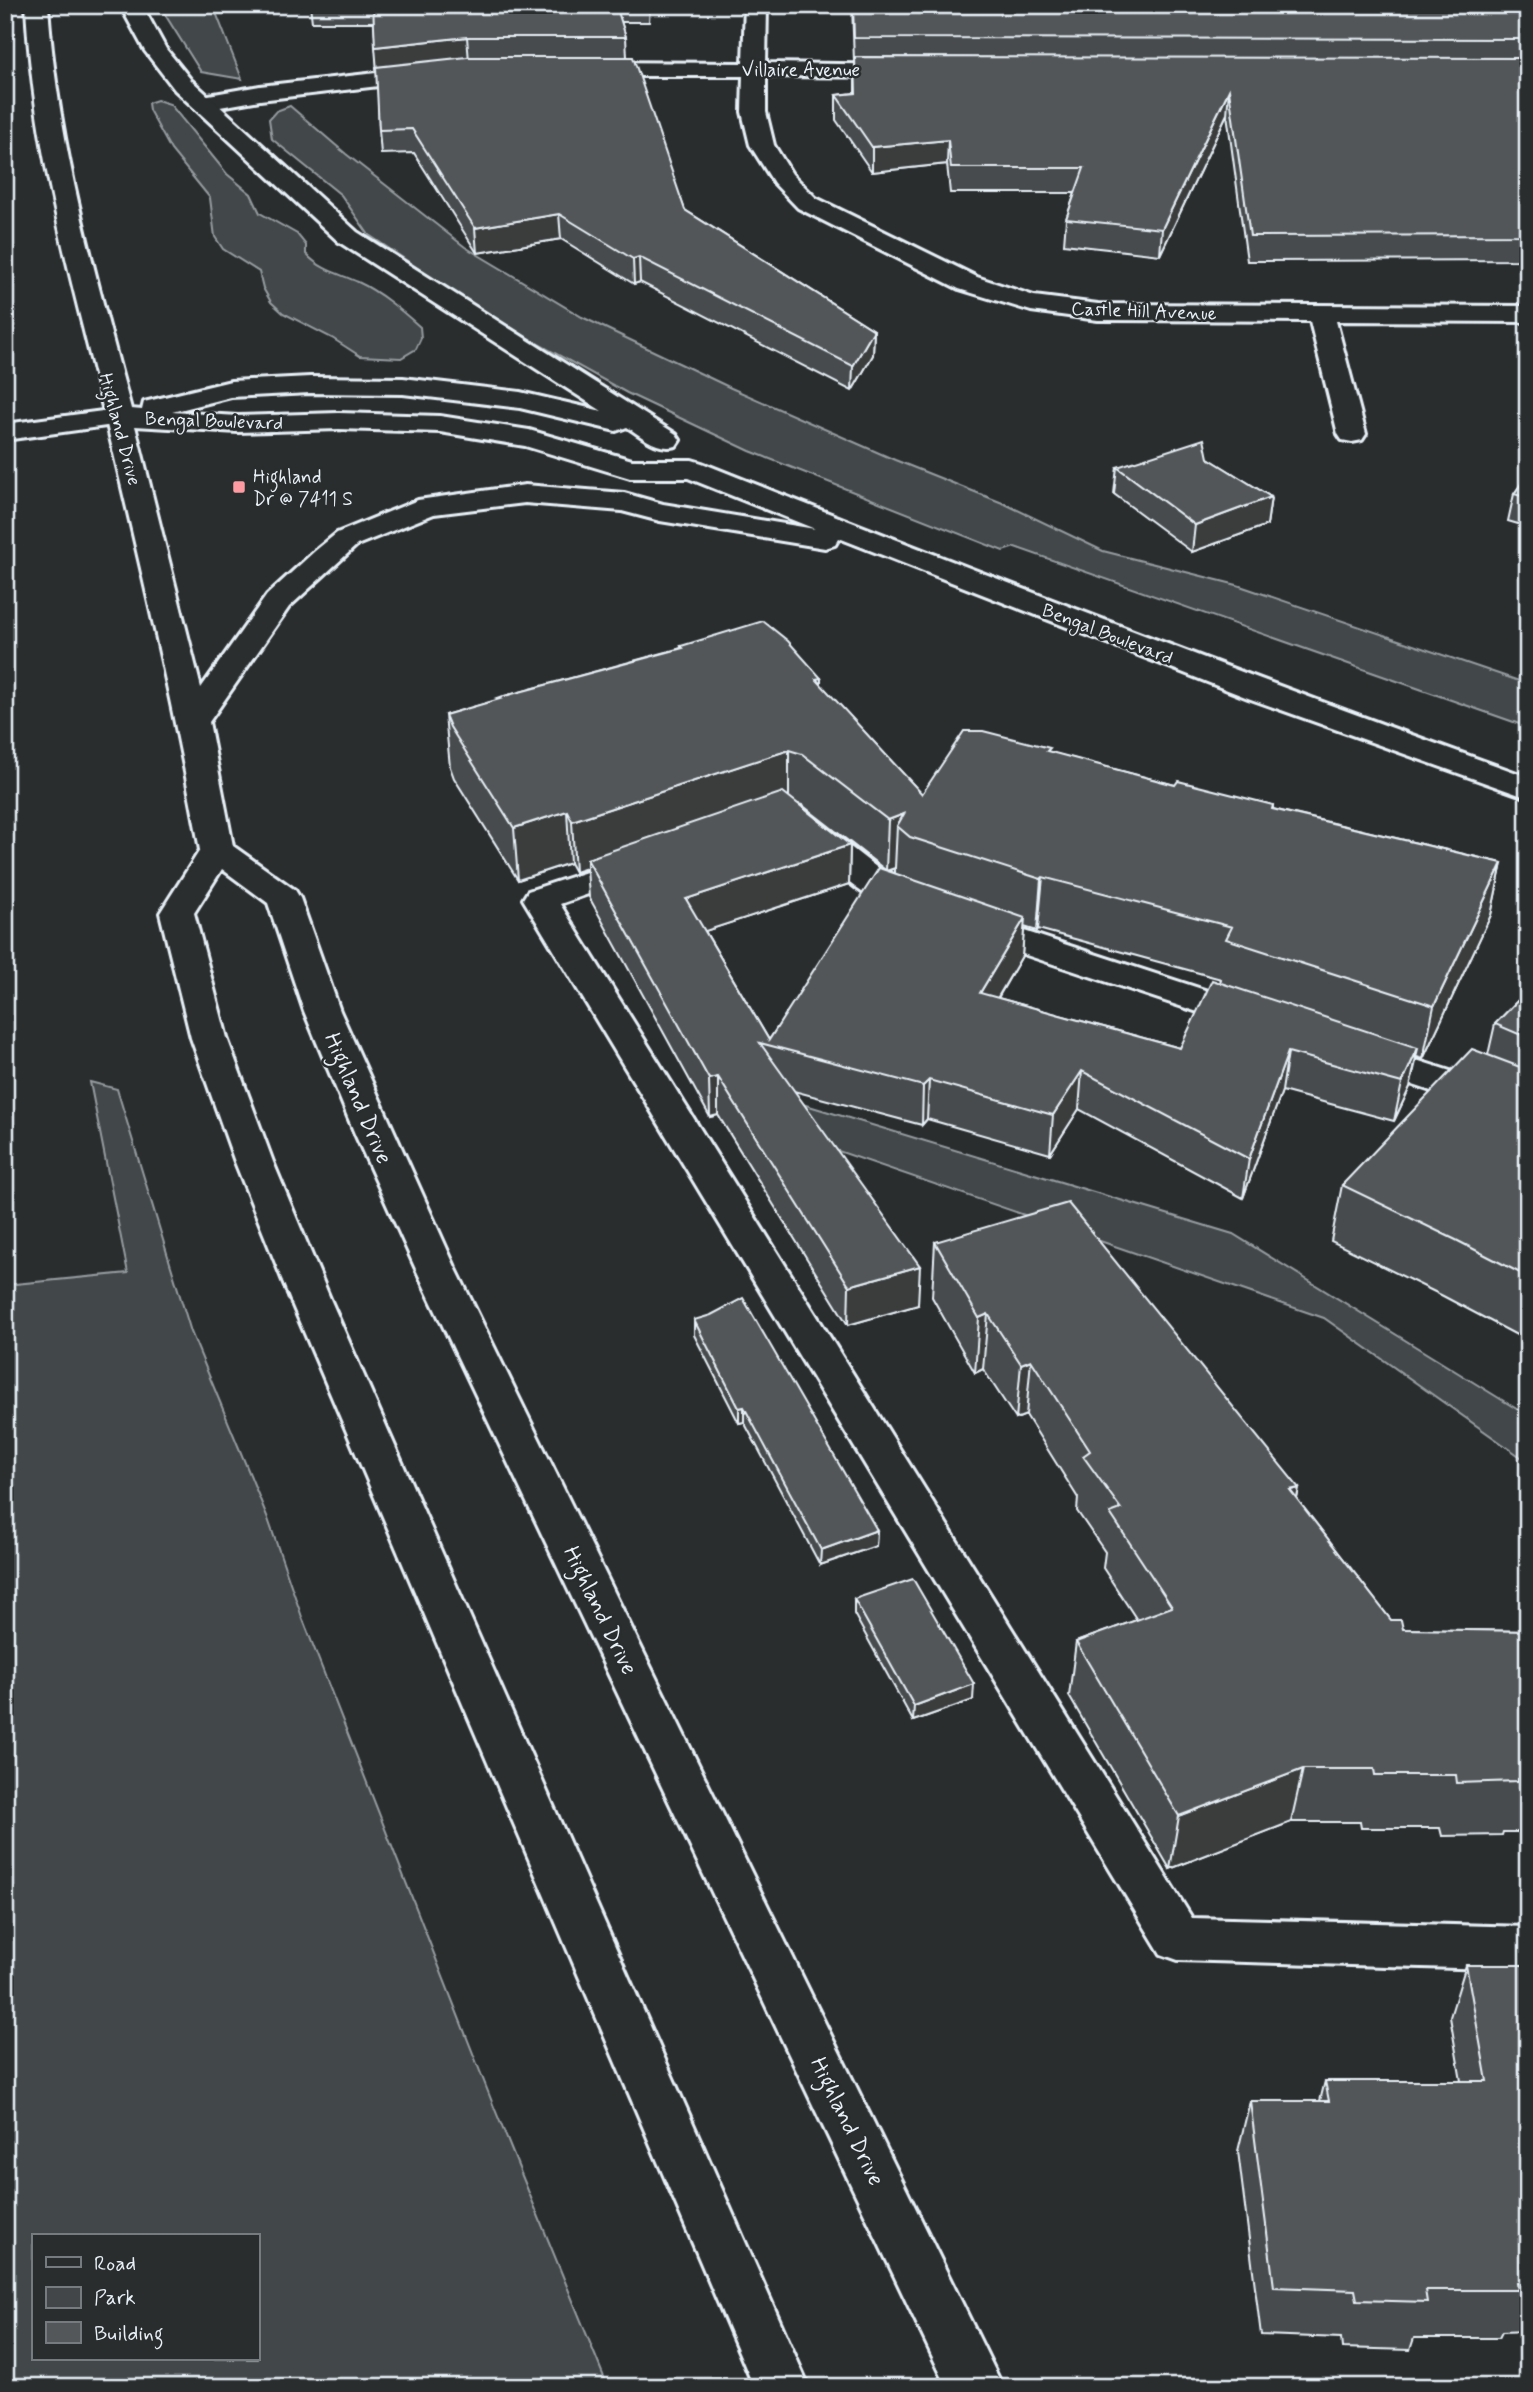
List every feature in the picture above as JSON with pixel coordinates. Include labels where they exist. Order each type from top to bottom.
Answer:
[{"type":"main road","name":"Highland Drive","points":[[37,5],[40,60],[51,139],[193,722],[217,850],[283,898],[327,1023],[435,1268],[976,2387]]},
{"type":"main road","points":[[131,5],[156,51],[203,103],[348,237],[666,440]]},
{"type":"main road","name":"Castle Hill Avenue","points":[[756,5],[754,112],[762,145],[783,178],[807,203],[968,283],[1031,303],[1098,312],[1528,314]]},
{"type":"main road","name":"Villaire Avenue","points":[[562,69],[922,70]]},
{"type":"main road","points":[[203,103],[273,91],[458,72]]},
{"type":"main road","points":[[1321,313],[1352,434]]},
{"type":"main road","name":"Bengal Boulevard","points":[[118,417],[231,389],[310,385],[403,386],[484,394],[560,408],[634,428],[666,440],[692,469]]},
{"type":"main road","points":[[5,432],[118,417]]},
{"type":"main road","name":"Bengal Boulevard","points":[[118,417],[238,424],[340,421],[440,424],[529,438],[630,469],[692,469],[1247,686],[1528,788]]},
{"type":"main road","points":[[193,722],[278,601],[347,539],[428,506],[526,494],[625,502],[660,512],[899,552]]},
{"type":"main road","points":[[775,818],[788,814],[895,899],[1287,1030]]},
{"type":"main road","points":[[217,850],[177,913],[209,1038],[250,1150],[311,1301],[782,2387]]},
{"type":"main road","points":[[670,854],[540,899],[1178,1939],[1528,1949]]},
{"type":"main road","points":[[1326,1042],[1456,1086],[1528,1118]]},
{"type":"green space","points":[[159,5],[213,5],[242,79],[201,72]]},
{"type":"green space","points":[[157,100],[170,104],[227,174],[251,194],[260,213],[297,234],[306,245],[306,254],[312,260],[374,291],[420,327],[421,338],[416,349],[401,358],[360,356],[283,313],[271,302],[263,288],[259,272],[223,249],[215,237],[210,198],[171,150],[149,110],[148,103]]},
{"type":"green space","points":[[290,106],[346,154],[465,247],[582,317],[731,388],[895,460],[1005,504],[1103,551],[1237,585],[1528,684],[1528,727],[1015,547],[1003,551],[750,451],[627,393],[533,341],[453,292],[369,235],[341,195],[272,139],[269,119],[276,111]]},
{"type":"green space","points":[[90,1082],[117,1089],[191,1332],[267,1516],[302,1617],[494,2107],[608,2387],[5,2387],[5,1285],[128,1273]]},
{"type":"green space","points":[[799,1103],[1233,1234],[1528,1416],[1528,1462],[1324,1318],[812,1142]]},
{"type":"building","points":[[373,5],[616,5],[626,37],[467,37],[375,47]]},
{"type":"building","points":[[853,5],[1528,5],[1528,39],[854,38]]},
{"type":"building","points":[[467,57],[633,57],[685,210],[874,330],[853,366],[639,257],[633,259],[559,214],[475,228],[412,129],[379,130],[376,67]]},
{"type":"building","points":[[855,57],[1528,58],[1528,235],[1250,236],[1229,90],[1162,229],[1066,219],[1084,168],[951,168],[948,140],[872,147],[836,95],[856,93]]},
{"type":"building","points":[[1204,439],[1208,458],[1271,497],[1195,525],[1117,467]]},
{"type":"building","points":[[1528,474],[1528,498],[1514,494]]},
{"type":"building","points":[[763,621],[788,641],[821,678],[816,679],[922,794],[964,731],[983,731],[1175,785],[1178,781],[1273,805],[1272,809],[1502,863],[1434,1006],[1226,939],[1232,927],[1043,877],[1041,879],[910,837],[897,826],[904,814],[888,820],[802,754],[789,750],[572,821],[567,811],[514,828],[445,715],[500,699],[497,698],[683,648],[681,646]]},
{"type":"building","points":[[783,792],[850,845],[686,899],[769,1040],[879,868],[1025,918],[980,993],[1180,1048],[1212,980],[1418,1048],[1402,1083],[1288,1052],[1249,1159],[1082,1071],[1053,1115],[929,1080],[923,1086],[760,1043],[920,1266],[849,1286],[718,1077],[709,1079],[587,859]]},
{"type":"building","points":[[1528,990],[1528,1038],[1495,1024]]},
{"type":"building","points":[[1472,1049],[1528,1070],[1528,1277],[1342,1185]]},
{"type":"building","points":[[1068,1203],[1299,1488],[1290,1490],[1391,1620],[1401,1620],[1403,1629],[1528,1631],[1528,1779],[1457,1783],[1456,1775],[1375,1775],[1374,1769],[1303,1769],[1179,1816],[1076,1642],[1172,1607],[1110,1513],[1121,1509],[1083,1456],[1090,1451],[1031,1360],[1021,1364],[988,1314],[979,1318],[935,1242]]},
{"type":"building","points":[[743,1298],[877,1530],[821,1550],[744,1407],[739,1408],[694,1320],[711,1315]]},
{"type":"building","points":[[913,1579],[974,1684],[914,1706],[854,1599]]},
{"type":"building","points":[[1466,1965],[1528,1965],[1528,2283],[1517,2283],[1518,2290],[1425,2290],[1427,2302],[1357,2300],[1355,2290],[1274,2287],[1250,2101],[1329,2101],[1325,2081],[1487,2081]]},
{"type":"place","name":"Highland Dr @ 7411 S","points":[[239,487]]}]
